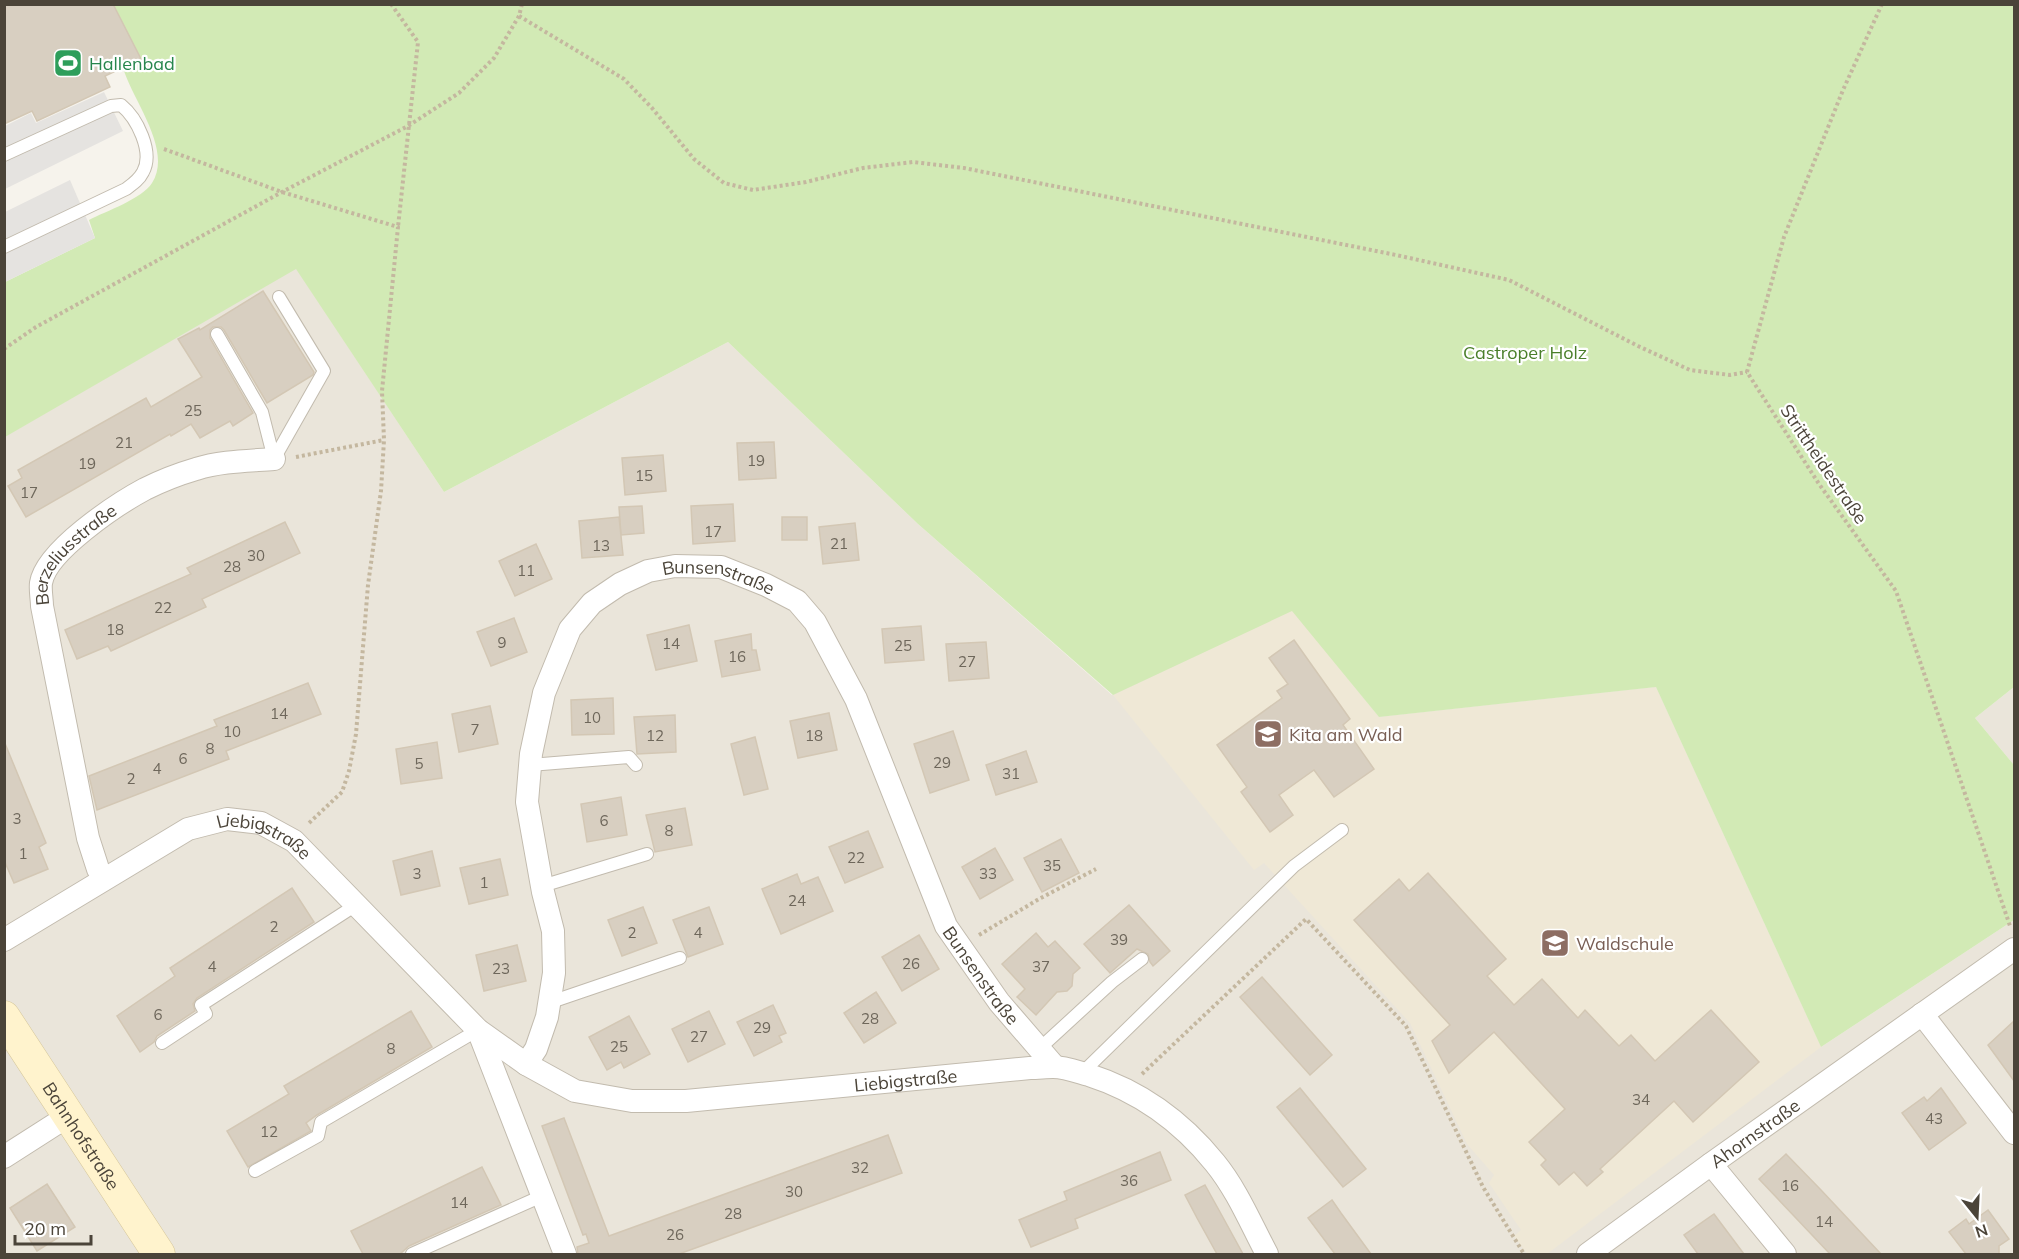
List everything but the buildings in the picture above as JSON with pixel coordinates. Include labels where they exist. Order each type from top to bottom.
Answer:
[{"type":"main road","name":"Bahnhofstraße","points":[[4,1017],[159,1254]]},
{"type":"street","name":"Berzeliusstraße","points":[[104,879],[98,869],[88,838],[42,606],[41,583],[50,563],[65,546],[146,488],[198,468],[228,462],[274,459]]},
{"type":"street","name":"Bunsenstraße","points":[[526,1064],[536,1049],[551,1002],[554,973],[553,931],[542,886],[527,802],[531,754],[544,693],[570,629],[592,603],[620,584],[648,571],[675,566],[721,567],[766,585],[796,601],[815,622],[856,699],[946,926],[999,1002],[1054,1067]]},
{"type":"street","name":"Liebigstraße","points":[[4,940],[188,829],[227,819],[261,823],[294,842],[478,1030],[526,1064],[575,1091],[632,1101],[686,1101],[1054,1067],[1082,1073],[1126,1089],[1163,1112],[1186,1132],[1216,1163],[1267,1254]]},
{"type":"street","name":"Ahornstraße","points":[[1588,1254],[2014,949]]},
{"type":"street","points":[[1922,1014],[2014,1133]]},
{"type":"street","name":"Liebigstraße","points":[[478,1030],[565,1254]]},
{"type":"street","points":[[4,1157],[68,1116]]},
{"type":"street","points":[[1711,1164],[1785,1254]]},
{"type":"lane","points":[[4,155],[111,106],[121,105],[131,113],[146,145],[144,172],[136,182],[99,202],[4,246]]},
{"type":"lane","points":[[274,459],[324,371],[279,297]]},
{"type":"lane","points":[[217,334],[262,411],[274,459]]},
{"type":"lane","points":[[530,765],[629,757],[636,765]]},
{"type":"lane","points":[[1082,1073],[1294,866],[1342,830]]},
{"type":"lane","points":[[542,886],[647,854]]},
{"type":"lane","points":[[162,1043],[206,1014],[201,1005],[356,905]]},
{"type":"lane","points":[[551,1002],[680,958]]},
{"type":"lane","points":[[1039,1049],[1112,982],[1142,960]]},
{"type":"lane","points":[[255,1171],[318,1136],[321,1122],[478,1030]]},
{"type":"lane","points":[[412,1254],[542,1196]]},
{"type":"path","points":[[294,842],[342,792],[349,771],[356,734],[368,585],[381,491],[384,440],[382,391],[418,42],[391,4]]},
{"type":"path","points":[[4,349],[36,327],[282,192],[408,126],[459,93],[494,58],[519,15],[522,4]]},
{"type":"path","points":[[519,15],[624,79],[652,108],[694,159],[724,183],[753,190],[806,182],[863,168],[913,162],[964,168],[1509,280],[1690,370],[1730,375],[1747,372],[1784,237],[1843,90],[1882,4]]},
{"type":"path","points":[[146,145],[282,192],[398,227]]},
{"type":"path","name":"Strittheidestraße","points":[[1747,372],[1819,484],[1896,591],[2011,927]]},
{"type":"path","points":[[274,459],[384,440]]},
{"type":"path","points":[[960,946],[1096,869]]},
{"type":"path","points":[[1126,1089],[1306,919],[1406,1026],[1483,1187],[1524,1254]]},
{"type":"shaded area","points":[[104,92],[123,131],[5,189],[5,126],[31,113],[36,123]]},
{"type":"shaded area","points":[[70,180],[95,238],[5,282],[5,212]]},
{"type":"shaded area","points":[[296,268],[444,492],[728,342],[918,524],[1112,695],[1292,610],[1379,717],[1656,687],[1821,1047],[2014,920],[2014,1254],[5,1254],[4,437]]},
{"type":"shaded area","name":"Waldschule","points":[[1292,610],[1379,717],[1656,687],[1821,1047],[1547,1254],[1527,1254],[1514,1236],[1521,1230],[1489,1183],[1494,1175],[1467,1144],[1410,1023],[1264,863],[1254,870],[1113,695]]},
{"type":"shaded area","points":[[2014,687],[2014,765],[1975,718]]},
{"type":"green space","name":"Castroper Holz","points":[[113,5],[2014,5],[2014,687],[1975,718],[2014,765],[2014,920],[1821,1047],[1656,687],[1379,717],[1292,611],[1113,695],[918,524],[728,342],[444,492],[296,269],[5,437],[5,282],[95,238],[89,220],[123,204],[147,189],[157,170],[158,156],[155,141],[123,68]]},
{"type":"place","name":"Hallenbad","points":[[68,63]]},
{"type":"place","name":"Kita am Wald","points":[[1268,734]]},
{"type":"place","name":"Waldschule","points":[[1555,943]]}]
